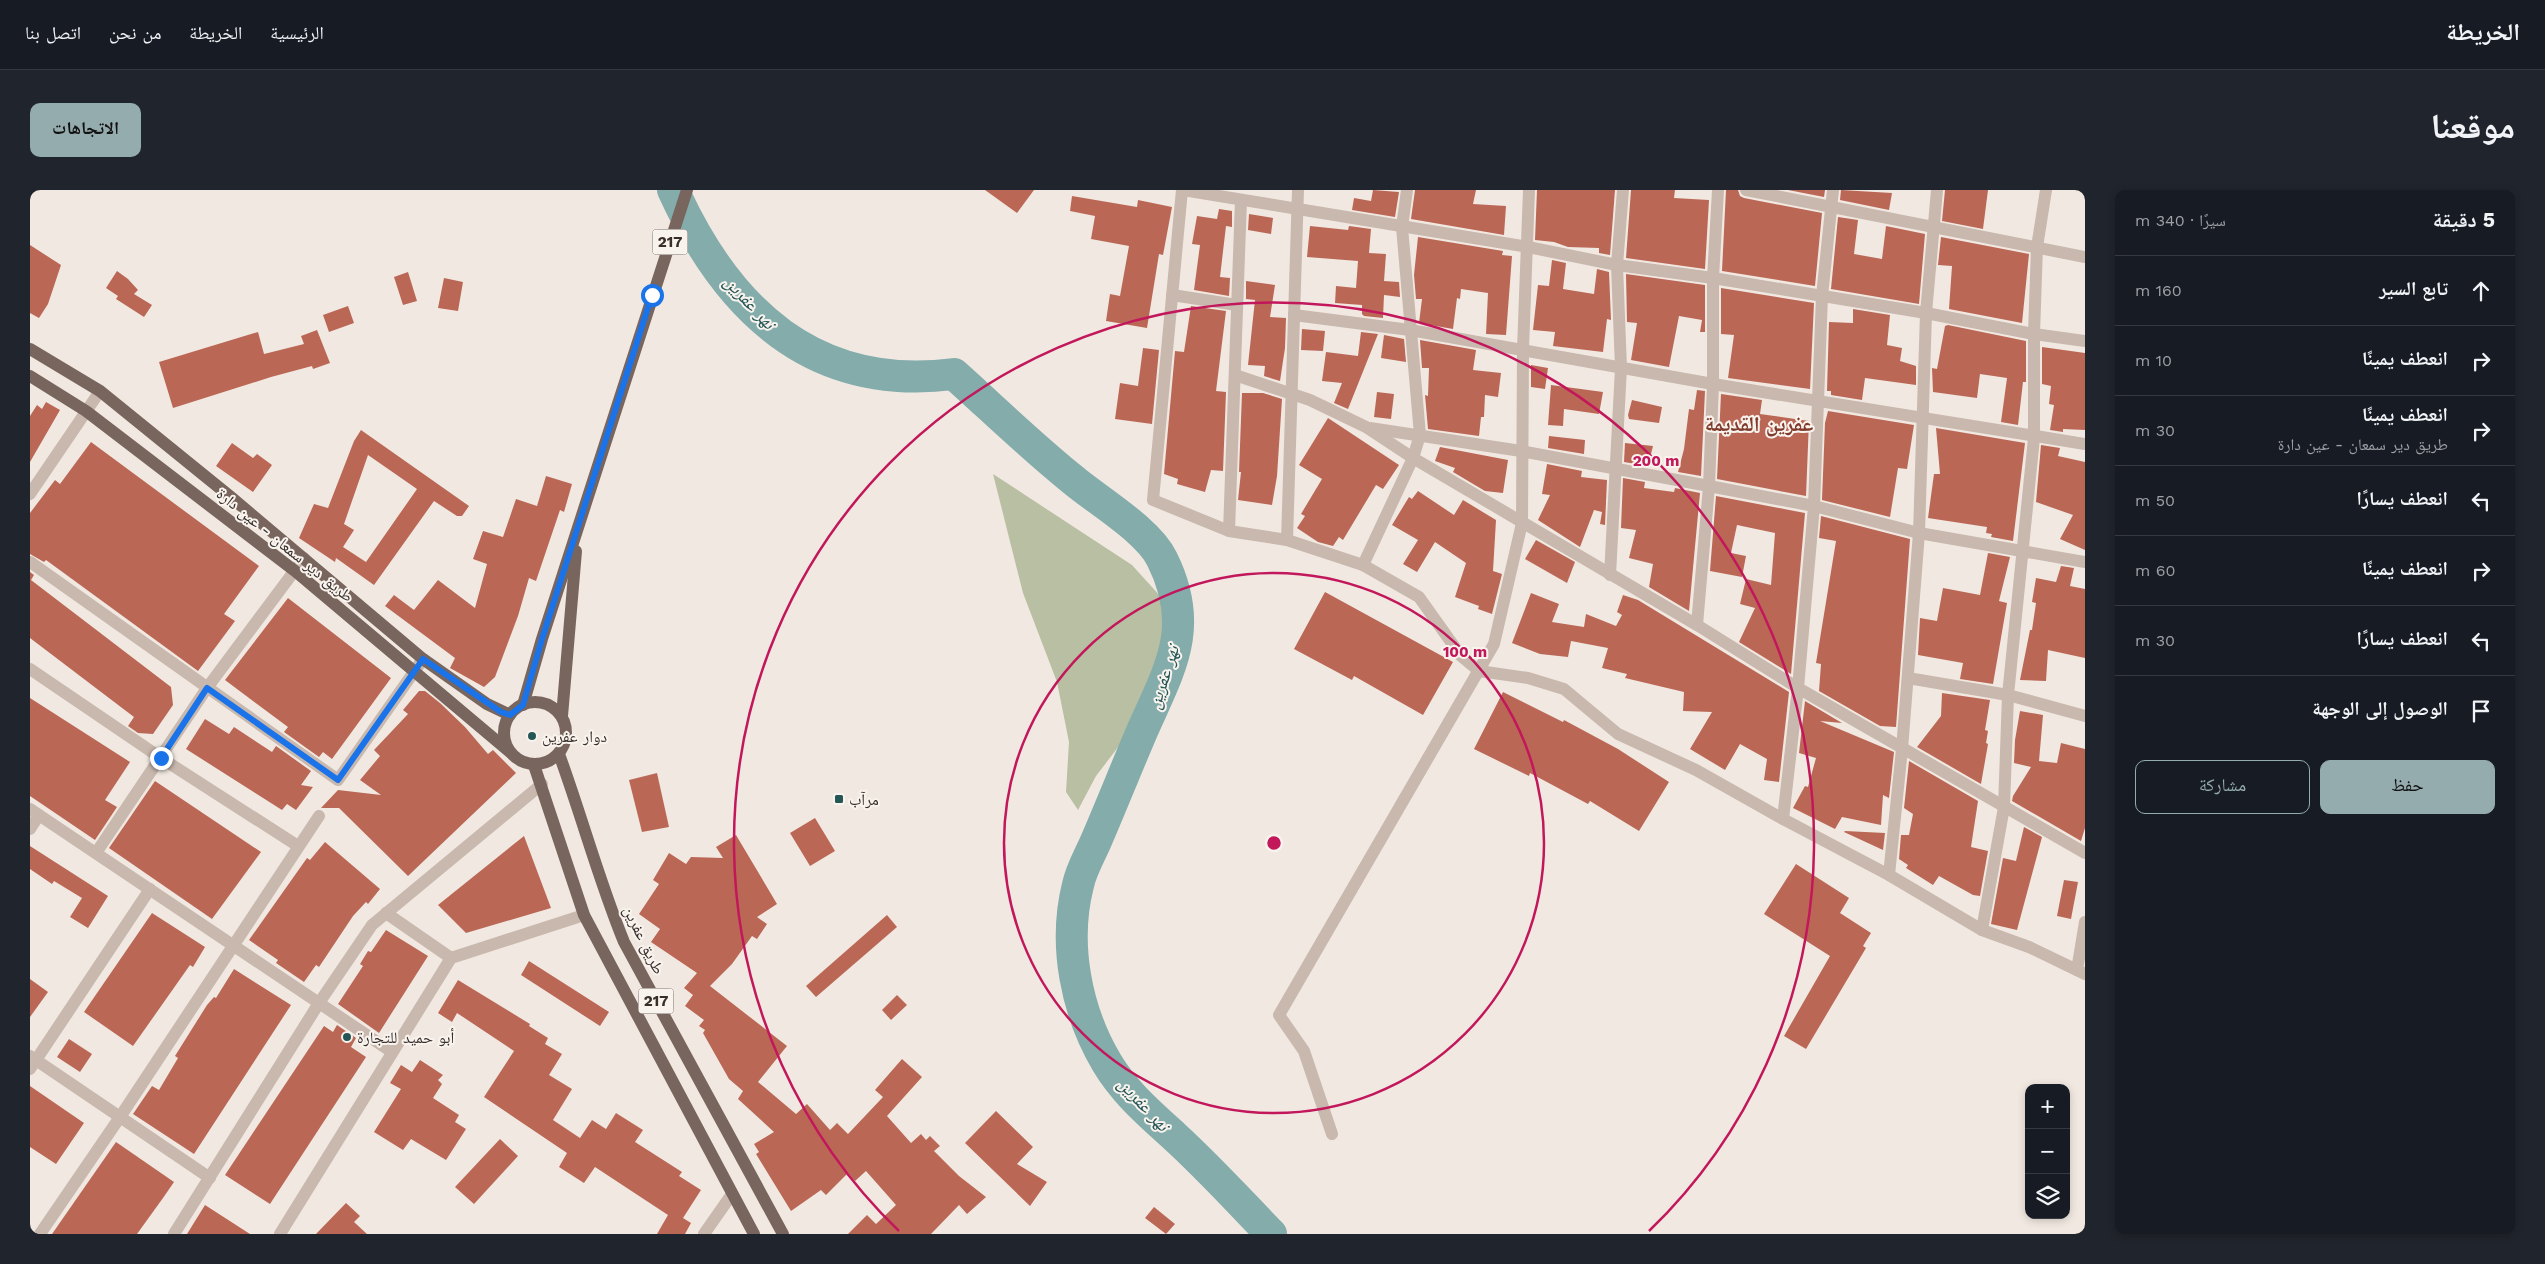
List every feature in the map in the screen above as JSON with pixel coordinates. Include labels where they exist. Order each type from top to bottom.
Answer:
[{"type":"main road","name":"217","points":[[523,705],[542,639],[687,190]]},
{"type":"main road","name":"طريق دير سمعان - عين دارة","points":[[30,349],[100,391],[304,558],[423,659],[487,704],[510,715]]},
{"type":"main road","name":"طريق دير سمعان - عين دارة","points":[[30,376],[86,410],[295,570],[414,673],[511,753]]},
{"type":"main road","name":"217","points":[[559,754],[567,735],[562,716],[578,531]]},
{"type":"main road","points":[[559,754],[552,760],[534,765],[517,759],[511,753],[504,738],[506,723],[510,715],[523,705],[540,702],[548,705],[562,716]]},
{"type":"main road","name":"طريق عفرين","points":[[559,754],[580,810],[606,898],[624,942],[783,1234]]},
{"type":"main road","name":"217","points":[[534,765],[542,784],[584,915],[754,1234]]},
{"type":"street","points":[[2085,341],[2034,334],[1926,313],[1713,278],[1617,265],[1528,247],[1182,190],[1153,500],[1229,531],[1287,540],[1363,565],[1420,597],[1461,656],[1479,671],[1528,678],[1564,689],[1618,734],[1696,770],[1889,875],[1982,930],[2029,947],[2081,972],[2085,922]]},
{"type":"street","points":[[1287,540],[1298,190]]},
{"type":"street","points":[[1363,565],[1413,458],[1420,435],[1402,227],[1406,190]]},
{"type":"street","points":[[1332,1134],[1304,1051],[1279,1015],[1494,644],[1522,523],[1523,349],[1529,190]]},
{"type":"street","points":[[1610,575],[1621,368],[1617,265],[1623,190]]},
{"type":"street","points":[[1697,625],[1708,486],[1713,384],[1713,278],[1718,190]]},
{"type":"street","points":[[1746,190],[2085,257]]},
{"type":"street","points":[[1783,819],[1798,688],[1814,506],[1822,296],[1833,190]]},
{"type":"street","points":[[1889,875],[1902,749],[1919,532],[1926,313],[1937,190]]},
{"type":"street","points":[[1982,930],[2004,807],[2008,695],[2034,438],[2034,334],[2037,248],[2046,190]]},
{"type":"street","points":[[1229,531],[1241,200]]},
{"type":"street","points":[[1172,295],[1237,305]]},
{"type":"street","points":[[1294,315],[1410,330],[1818,402],[2034,438],[2085,444]]},
{"type":"street","points":[[1235,375],[1310,400],[1366,427],[1413,458],[1697,625],[1798,688],[2085,853]]},
{"type":"street","points":[[30,494],[100,391]]},
{"type":"street","points":[[1366,427],[1522,451],[1814,506],[1919,532],[2085,562]]},
{"type":"street","points":[[96,853],[207,688],[304,558]]},
{"type":"street","points":[[30,562],[338,780],[423,659]]},
{"type":"street","points":[[30,669],[161,758],[298,846]]},
{"type":"street","points":[[1908,678],[2008,695],[2085,716]]},
{"type":"street","points":[[174,1234],[319,1003],[372,925],[542,784]]},
{"type":"street","points":[[30,829],[35,812],[392,1052]]},
{"type":"street","points":[[40,1234],[120,1117],[319,816]]},
{"type":"street","points":[[150,889],[32,1062],[120,1117],[210,1178]]},
{"type":"street","points":[[386,914],[450,958]]},
{"type":"street","points":[[280,1234],[450,958],[584,915]]},
{"type":"street","points":[[704,1234],[732,1194]]},
{"type":"green space","points":[[993,474],[1132,565],[1161,597],[1171,644],[1122,742],[1096,776],[1078,810],[1066,792],[1069,742],[1057,682],[1023,593]]},
{"type":"building","points":[[985,190],[1034,190],[1017,213]]},
{"type":"building","points":[[1373,190],[1399,192],[1395,217],[1352,210],[1354,198],[1371,201]]},
{"type":"building","points":[[1415,190],[1476,190],[1473,204],[1506,206],[1504,235],[1411,219]]},
{"type":"building","points":[[1537,190],[1615,190],[1610,255],[1599,253],[1599,248],[1568,247],[1554,242],[1535,240]]},
{"type":"building","points":[[1631,190],[1675,190],[1674,198],[1709,200],[1705,269],[1626,258]]},
{"type":"building","points":[[1726,190],[1738,190],[1740,196],[1744,198],[1822,213],[1815,286],[1722,271]]},
{"type":"building","points":[[1788,190],[1825,190],[1824,197]]},
{"type":"building","points":[[1841,190],[1892,193],[1889,210],[1840,200]]},
{"type":"building","points":[[1945,190],[1988,190],[1983,229],[1942,221]]},
{"type":"building","points":[[1072,196],[1137,207],[1138,200],[1172,207],[1163,255],[1159,254],[1147,328],[1106,321],[1110,294],[1120,296],[1129,246],[1091,239],[1095,216],[1070,211]]},
{"type":"building","points":[[1219,209],[1232,211],[1232,227],[1226,226],[1220,277],[1230,278],[1229,296],[1194,290],[1200,245],[1192,244],[1197,216],[1217,219]]},
{"type":"building","points":[[1249,214],[1273,218],[1271,234],[1248,230]]},
{"type":"building","points":[[1838,217],[1858,220],[1854,254],[1882,259],[1886,226],[1925,234],[1919,304],[1831,289]]},
{"type":"building","points":[[1310,226],[1348,230],[1349,226],[1371,229],[1369,253],[1386,254],[1384,281],[1399,282],[1400,297],[1384,295],[1383,318],[1364,316],[1362,314],[1362,305],[1335,303],[1336,286],[1356,288],[1358,261],[1307,257]]},
{"type":"building","points":[[1418,237],[1503,251],[1502,255],[1512,256],[1506,335],[1486,334],[1488,293],[1461,289],[1460,299],[1457,298],[1453,329],[1419,323],[1422,299],[1416,299],[1414,275]]},
{"type":"building","points":[[1941,237],[2029,254],[2022,323],[1949,309],[1952,266],[1938,265]]},
{"type":"building","points":[[30,245],[61,265],[48,304],[39,318],[30,313]]},
{"type":"building","points":[[1552,260],[1566,263],[1563,289],[1594,294],[1597,269],[1609,272],[1611,320],[1607,319],[1603,352],[1553,346],[1555,332],[1533,330],[1538,285],[1549,286]]},
{"type":"building","points":[[117,271],[138,290],[134,294],[152,305],[144,317],[116,299],[118,296],[106,288]]},
{"type":"building","points":[[408,272],[417,301],[403,305],[394,277]]},
{"type":"building","points":[[1626,274],[1705,285],[1705,332],[1700,332],[1702,320],[1679,316],[1669,367],[1631,360],[1637,323],[1627,322]]},
{"type":"building","points":[[444,278],[463,282],[458,311],[438,308]]},
{"type":"building","points":[[1246,281],[1275,285],[1270,317],[1286,318],[1285,348],[1280,381],[1264,376],[1265,366],[1248,365],[1255,300],[1246,299]]},
{"type":"building","points":[[1721,288],[1814,303],[1810,389],[1728,378],[1734,335],[1721,334]]},
{"type":"building","points":[[348,306],[354,323],[329,332],[323,315]]},
{"type":"building","points":[[1191,306],[1226,311],[1216,391],[1226,392],[1223,471],[1211,470],[1205,492],[1177,484],[1178,479],[1164,474],[1175,351],[1184,352]]},
{"type":"building","points":[[1853,309],[1890,315],[1887,345],[1902,348],[1900,361],[1916,366],[1916,385],[1865,378],[1862,400],[1831,395],[1831,391],[1827,391],[1829,322],[1853,323]]},
{"type":"building","points":[[1948,325],[2026,341],[2026,382],[2023,382],[2018,425],[2001,422],[2007,378],[1980,374],[1977,398],[1933,392],[1932,368],[1937,369],[1945,326]]},
{"type":"building","points":[[1302,329],[1325,331],[1323,351],[1301,350]]},
{"type":"building","points":[[317,330],[330,363],[313,369],[312,366],[271,377],[173,408],[159,362],[258,332],[264,354],[304,344],[301,336]]},
{"type":"building","points":[[1361,332],[1378,334],[1348,409],[1334,403],[1342,383],[1322,381],[1326,352],[1358,356]]},
{"type":"building","points":[[1384,335],[1404,339],[1406,362],[1381,358]]},
{"type":"building","points":[[1420,340],[1476,350],[1473,370],[1501,373],[1498,397],[1485,395],[1484,417],[1481,417],[1479,436],[1428,429],[1425,395],[1428,396],[1429,368],[1422,368]]},
{"type":"building","points":[[2042,347],[2085,353],[2085,430],[2063,429],[2063,432],[2050,430],[2054,405],[2049,404],[2051,386],[2042,384]]},
{"type":"building","points":[[1143,348],[1159,350],[1152,424],[1115,419],[1120,383],[1138,386]]},
{"type":"building","points":[[1531,365],[1548,368],[1545,389],[1531,387]]},
{"type":"building","points":[[1551,385],[1603,392],[1599,414],[1564,409],[1563,426],[1548,425]]},
{"type":"building","points":[[1697,390],[1705,391],[1701,476],[1678,472],[1684,449],[1689,409],[1694,410]]},
{"type":"building","points":[[1377,392],[1394,394],[1391,419],[1374,417]]},
{"type":"building","points":[[1242,393],[1263,393],[1282,399],[1277,476],[1272,505],[1238,500],[1241,472],[1239,472]]},
{"type":"building","points":[[1721,394],[1762,400],[1760,414],[1809,421],[1806,496],[1717,479]]},
{"type":"building","points":[[1632,400],[1662,407],[1659,423],[1629,419],[1628,415]]},
{"type":"building","points":[[46,402],[60,410],[30,462],[30,416],[37,405],[42,409]]},
{"type":"building","points":[[1828,411],[1914,425],[1907,469],[1898,468],[1890,517],[1822,500],[1825,423]]},
{"type":"building","points":[[1328,418],[1399,465],[1383,489],[1376,485],[1343,540],[1339,537],[1333,546],[1318,542],[1297,528],[1305,516],[1301,514],[1322,479],[1299,465]]},
{"type":"building","points":[[1936,428],[2025,443],[2013,541],[1991,537],[1992,534],[1986,533],[1987,527],[1928,518],[1934,474],[1940,474]]},
{"type":"building","points":[[361,430],[469,506],[462,516],[457,516],[434,501],[374,585],[336,558],[335,562],[299,538],[314,504],[328,508],[354,441]],"holes":[[[368,455],[417,489],[366,562],[343,547],[354,530],[344,524]]]},
{"type":"building","points":[[1549,436],[1585,440],[1584,454],[1548,448]]},
{"type":"building","points":[[91,442],[259,566],[224,614],[235,621],[198,671],[46,560],[44,562],[30,554],[30,513],[55,480],[60,484]]},
{"type":"building","points":[[232,443],[253,458],[257,454],[272,465],[253,492],[216,466]]},
{"type":"building","points":[[1625,443],[1653,446],[1648,466],[1624,462]]},
{"type":"building","points":[[2041,445],[2060,448],[2058,456],[2085,462],[2085,550],[2060,539],[2073,515],[2036,502]]},
{"type":"building","points":[[1440,447],[1508,460],[1503,493],[1485,491],[1453,472],[1455,468],[1435,461]]},
{"type":"building","points":[[1547,464],[1582,471],[1581,477],[1607,480],[1605,525],[1600,524],[1602,512],[1594,510],[1580,547],[1538,520],[1550,495],[1542,494]]},
{"type":"building","points":[[546,476],[572,484],[564,512],[560,510],[536,581],[529,578],[518,616],[495,677],[484,687],[450,668],[455,658],[385,606],[394,595],[414,610],[438,580],[475,608],[487,564],[473,559],[483,531],[503,537],[516,499],[537,506]]},
{"type":"building","points":[[1623,478],[1645,482],[1644,488],[1674,492],[1675,488],[1700,493],[1689,611],[1649,587],[1653,564],[1629,558],[1636,530],[1621,528]]},
{"type":"building","points":[[1418,491],[1454,515],[1463,500],[1496,520],[1493,571],[1502,574],[1492,614],[1478,609],[1479,606],[1455,597],[1466,563],[1435,542],[1417,572],[1403,564],[1418,540],[1392,525],[1409,497],[1412,499]]},
{"type":"building","points":[[1716,496],[1805,513],[1791,674],[1739,642],[1755,608],[1740,604],[1746,579],[1771,585],[1775,533],[1737,525],[1731,553],[1746,556],[1742,577],[1710,571]]},
{"type":"building","points":[[1821,516],[1910,539],[1896,727],[1880,726],[1819,691],[1821,664],[1816,663],[1836,541],[1819,538]]},
{"type":"building","points":[[1536,540],[1575,562],[1567,583],[1525,559]]},
{"type":"building","points":[[1988,553],[2010,557],[1999,601],[2007,603],[1993,684],[1960,679],[1963,663],[1918,655],[1920,618],[1937,621],[1943,588],[1980,595]]},
{"type":"building","points":[[2061,566],[2074,568],[2070,586],[2085,589],[2085,658],[2048,650],[2046,681],[2020,680],[2030,630],[2032,630],[2036,603],[2032,602],[2036,578],[2056,582]]},
{"type":"building","points":[[30,572],[34,575],[31,580],[171,687],[173,705],[153,734],[138,733],[128,726],[134,717],[30,638]]},
{"type":"building","points":[[1325,592],[1453,662],[1423,715],[1354,676],[1352,680],[1294,649]]},
{"type":"building","points":[[1531,593],[1559,604],[1552,622],[1584,627],[1586,614],[1616,626],[1622,615],[1617,612],[1623,595],[1638,600],[1789,692],[1779,782],[1764,780],[1767,759],[1740,744],[1725,770],[1690,749],[1712,712],[1683,711],[1684,692],[1625,678],[1627,674],[1602,668],[1608,648],[1571,641],[1568,657],[1540,654],[1512,643]]},
{"type":"building","points":[[288,598],[391,678],[332,759],[323,752],[319,757],[284,732],[288,727],[225,680]]},
{"type":"building","points":[[419,691],[425,691],[440,703],[465,727],[488,754],[493,750],[516,773],[408,876],[339,808],[321,808],[338,790],[381,795],[360,780],[380,756],[374,750],[408,714],[403,710]]},
{"type":"building","points":[[1503,692],[1563,722],[1564,720],[1618,749],[1669,782],[1639,831],[1590,801],[1588,804],[1530,773],[1529,776],[1474,749]]},
{"type":"building","points":[[1942,693],[1990,700],[1985,730],[1988,731],[1986,743],[1988,744],[1981,784],[1917,747],[1941,716]]},
{"type":"building","points":[[30,698],[130,762],[105,800],[117,807],[95,840],[30,796]]},
{"type":"building","points":[[1805,701],[1842,723],[1820,721],[1894,752],[1889,798],[1883,795],[1881,825],[1842,817],[1835,829],[1793,808],[1805,786],[1808,787],[1816,758],[1799,753]]},
{"type":"building","points":[[2020,711],[2043,715],[2039,761],[2057,763],[2061,743],[2085,749],[2085,828],[2081,841],[2012,801],[2013,796],[2031,767],[2014,763],[2015,740]]},
{"type":"building","points":[[205,719],[229,734],[234,727],[272,752],[276,746],[311,771],[301,785],[313,787],[296,810],[287,804],[282,810],[186,749]]},
{"type":"building","points":[[1909,761],[1978,801],[1971,847],[1988,851],[1980,896],[1973,895],[1939,876],[1933,885],[1906,868],[1908,865],[1899,859],[1901,835],[1909,835],[1913,814],[1904,808]]},
{"type":"building","points":[[657,773],[669,827],[642,832],[629,780]]},
{"type":"building","points":[[155,781],[261,852],[212,919],[109,848]]},
{"type":"building","points":[[815,818],[835,851],[810,866],[790,833]]},
{"type":"building","points":[[2024,827],[2042,837],[2017,930],[1991,924],[2003,858],[2016,861]]},
{"type":"building","points":[[1844,832],[1885,833],[1883,850]]},
{"type":"building","points":[[736,835],[777,904],[757,917],[767,924],[757,939],[752,936],[732,964],[710,986],[787,1046],[758,1082],[796,1114],[807,1104],[830,1130],[837,1123],[848,1134],[883,1097],[875,1090],[902,1059],[922,1077],[887,1116],[911,1143],[921,1134],[926,1140],[930,1136],[940,1146],[934,1151],[959,1176],[986,1197],[967,1214],[959,1205],[931,1234],[848,1234],[867,1215],[876,1224],[896,1205],[866,1171],[855,1181],[848,1173],[826,1195],[821,1190],[791,1211],[756,1154],[759,1152],[754,1144],[774,1132],[738,1099],[743,1091],[729,1079],[703,1033],[705,1030],[699,1026],[704,1020],[685,1006],[693,995],[684,988],[697,973],[651,942],[660,929],[639,914],[659,884],[653,880],[669,853],[686,864],[691,857],[723,858],[716,847]]},
{"type":"building","points":[[524,836],[551,908],[466,933],[438,905]]},
{"type":"building","points":[[325,842],[380,889],[368,904],[366,902],[353,916],[319,967],[316,965],[304,982],[276,963],[278,960],[249,940],[307,858],[310,860]]},
{"type":"building","points":[[30,846],[108,896],[88,928],[70,917],[82,898],[54,881],[52,884],[30,869]]},
{"type":"building","points":[[1796,864],[1849,898],[1840,913],[1871,933],[1863,946],[1866,948],[1806,1049],[1784,1036],[1830,956],[1764,914]]},
{"type":"building","points":[[2064,880],[2078,882],[2071,919],[2057,916]]},
{"type":"building","points":[[152,913],[205,947],[193,967],[190,965],[133,1046],[84,1012]]},
{"type":"building","points":[[887,915],[897,927],[816,997],[806,986]]},
{"type":"building","points":[[386,930],[428,956],[379,1033],[338,1004],[363,966],[360,964],[368,951],[371,952]]},
{"type":"building","points":[[529,961],[609,1012],[600,1026],[521,975]]},
{"type":"building","points":[[234,969],[291,1005],[194,1154],[133,1114],[152,1086],[159,1090],[178,1058],[175,1056],[207,1005],[214,997],[216,998]]},
{"type":"building","points":[[30,979],[48,992],[30,1017]]},
{"type":"building","points":[[458,980],[530,1024],[529,1026],[548,1038],[545,1044],[562,1054],[549,1075],[572,1089],[553,1120],[580,1138],[592,1120],[606,1129],[616,1113],[643,1130],[635,1142],[682,1172],[679,1176],[701,1190],[683,1218],[691,1223],[685,1234],[657,1234],[668,1215],[595,1167],[584,1183],[559,1167],[567,1153],[484,1097],[514,1051],[457,1013],[452,1022],[438,1013]]},
{"type":"building","points":[[897,995],[907,1005],[891,1020],[882,1010]]},
{"type":"building","points":[[337,1025],[356,1038],[351,1047],[366,1057],[270,1204],[225,1175],[324,1026],[333,1032]]},
{"type":"building","points":[[69,1039],[92,1054],[80,1072],[57,1057]]},
{"type":"building","points":[[420,1060],[443,1075],[438,1080],[442,1084],[433,1098],[459,1115],[455,1122],[466,1129],[446,1160],[411,1139],[403,1150],[374,1132],[401,1089],[390,1083],[401,1065],[412,1072]]},
{"type":"building","points":[[30,1086],[84,1123],[56,1164],[30,1147]]},
{"type":"building","points":[[996,1111],[1033,1147],[1017,1164],[1047,1182],[1030,1206],[965,1143]]},
{"type":"building","points":[[500,1139],[518,1156],[474,1204],[455,1187]]},
{"type":"building","points":[[116,1142],[174,1182],[163,1198],[137,1234],[52,1234]]},
{"type":"building","points":[[346,1203],[360,1216],[354,1222],[367,1234],[316,1234]]},
{"type":"building","points":[[205,1205],[250,1234],[187,1234]]},
{"type":"building","points":[[1154,1207],[1175,1224],[1166,1234],[1145,1218]]},
{"type":"waterway","name":"نهر عفرين","points":[[673,190],[695,233],[720,272],[749,306],[782,334],[818,356],[859,370],[904,376],[954,374],[1027,441],[1146,537],[1162,559],[1172,583],[1177,606],[1178,627],[1175,647],[1162,686],[1079,879],[1072,930],[1072,954],[1075,977],[1087,1022],[1096,1043],[1114,1074],[1147,1111],[1187,1148],[1271,1234]]},
{"type":"place","name":"دوار عفرين","points":[[532,736]]},
{"type":"place","name":"مرآب","points":[[839,799]]},
{"type":"place","name":"أبو حميد للتجارة","points":[[347,1037]]},
{"type":"district","name":"عفرين القديمة","points":[[1759,423]]},
{"type":"route","points":[[161,758],[207,688],[338,780],[423,659],[501,712],[510,715],[523,705],[542,639],[652,295]]}]
